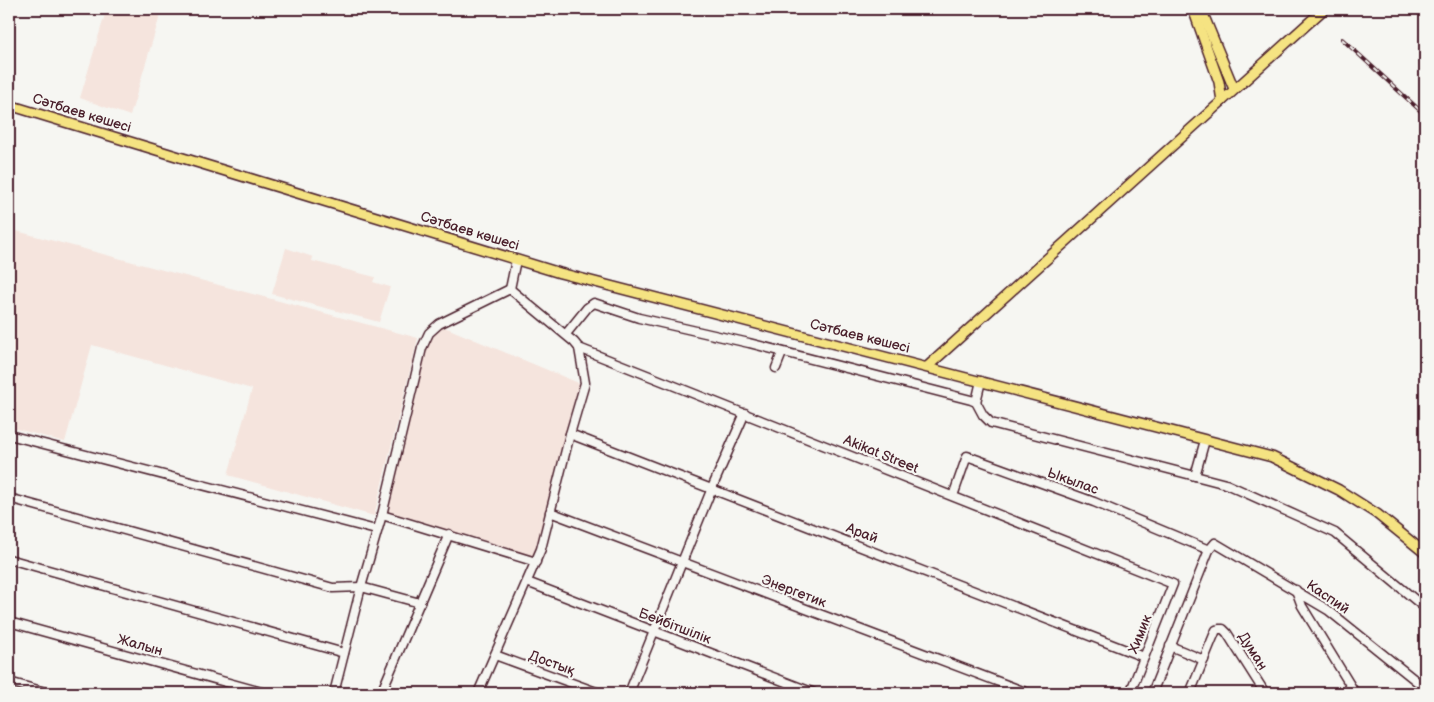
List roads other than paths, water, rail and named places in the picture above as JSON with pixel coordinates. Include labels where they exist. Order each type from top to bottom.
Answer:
[{"type":"main road","points":[[1193,9],[1219,82],[1222,101]]},
{"type":"main road","points":[[1201,9],[1234,89]]},
{"type":"main road","points":[[927,367],[1324,9]]},
{"type":"main road","name":"Сәтбаев көшесі","points":[[9,105],[560,273],[1272,457],[1340,490],[1377,514],[1425,553]]},
{"type":"street","points":[[510,289],[516,260]]},
{"type":"street","points":[[478,693],[536,562],[585,383],[578,348],[574,342],[510,289]]},
{"type":"street","points":[[334,693],[376,530],[382,515],[422,348],[430,333],[440,324],[510,289]]},
{"type":"street","points":[[566,334],[587,308],[594,303],[639,318],[749,343],[976,402]]},
{"type":"street","name":"Akikat Street","points":[[578,348],[1173,584]]},
{"type":"street","points":[[776,368],[782,353]]},
{"type":"street","points":[[981,381],[976,402],[983,415],[991,423],[1226,484],[1335,532],[1425,608]]},
{"type":"street","points":[[629,693],[712,488],[745,413]]},
{"type":"street","name":"Арай","points":[[570,434],[1144,657]]},
{"type":"street","points":[[9,436],[376,530]]},
{"type":"street","points":[[1196,476],[1204,440]]},
{"type":"street","name":"Ыкылас","points":[[953,496],[967,456],[1094,502],[1209,550]]},
{"type":"street","points":[[9,498],[309,582],[333,588],[361,587],[420,603]]},
{"type":"street","name":"Энергетик","points":[[550,512],[1028,693]]},
{"type":"street","points":[[382,515],[536,562]]},
{"type":"street","points":[[381,693],[449,534]]},
{"type":"street","name":"Каспий","points":[[1209,550],[1215,543],[1328,610],[1425,688]]},
{"type":"street","points":[[1152,693],[1209,550]]},
{"type":"street","points":[[9,559],[344,652]]},
{"type":"street","name":"Бейбітшілік","points":[[527,582],[814,693]]},
{"type":"street","name":"Химик","points":[[1130,693],[1173,584]]},
{"type":"street","points":[[1296,590],[1302,606],[1355,693]]},
{"type":"street","name":"Жалын","points":[[9,622],[265,693]]},
{"type":"street","name":"Думан","points":[[1204,660],[1216,630],[1219,628],[1223,629],[1265,693]]},
{"type":"street","points":[[1170,646],[1204,660],[1190,693]]},
{"type":"street","name":"Достық","points":[[495,655],[600,693]]},
{"type":"street","points":[[9,682],[50,693]]},
{"type":"railway","points":[[1342,39],[1425,115]]}]
